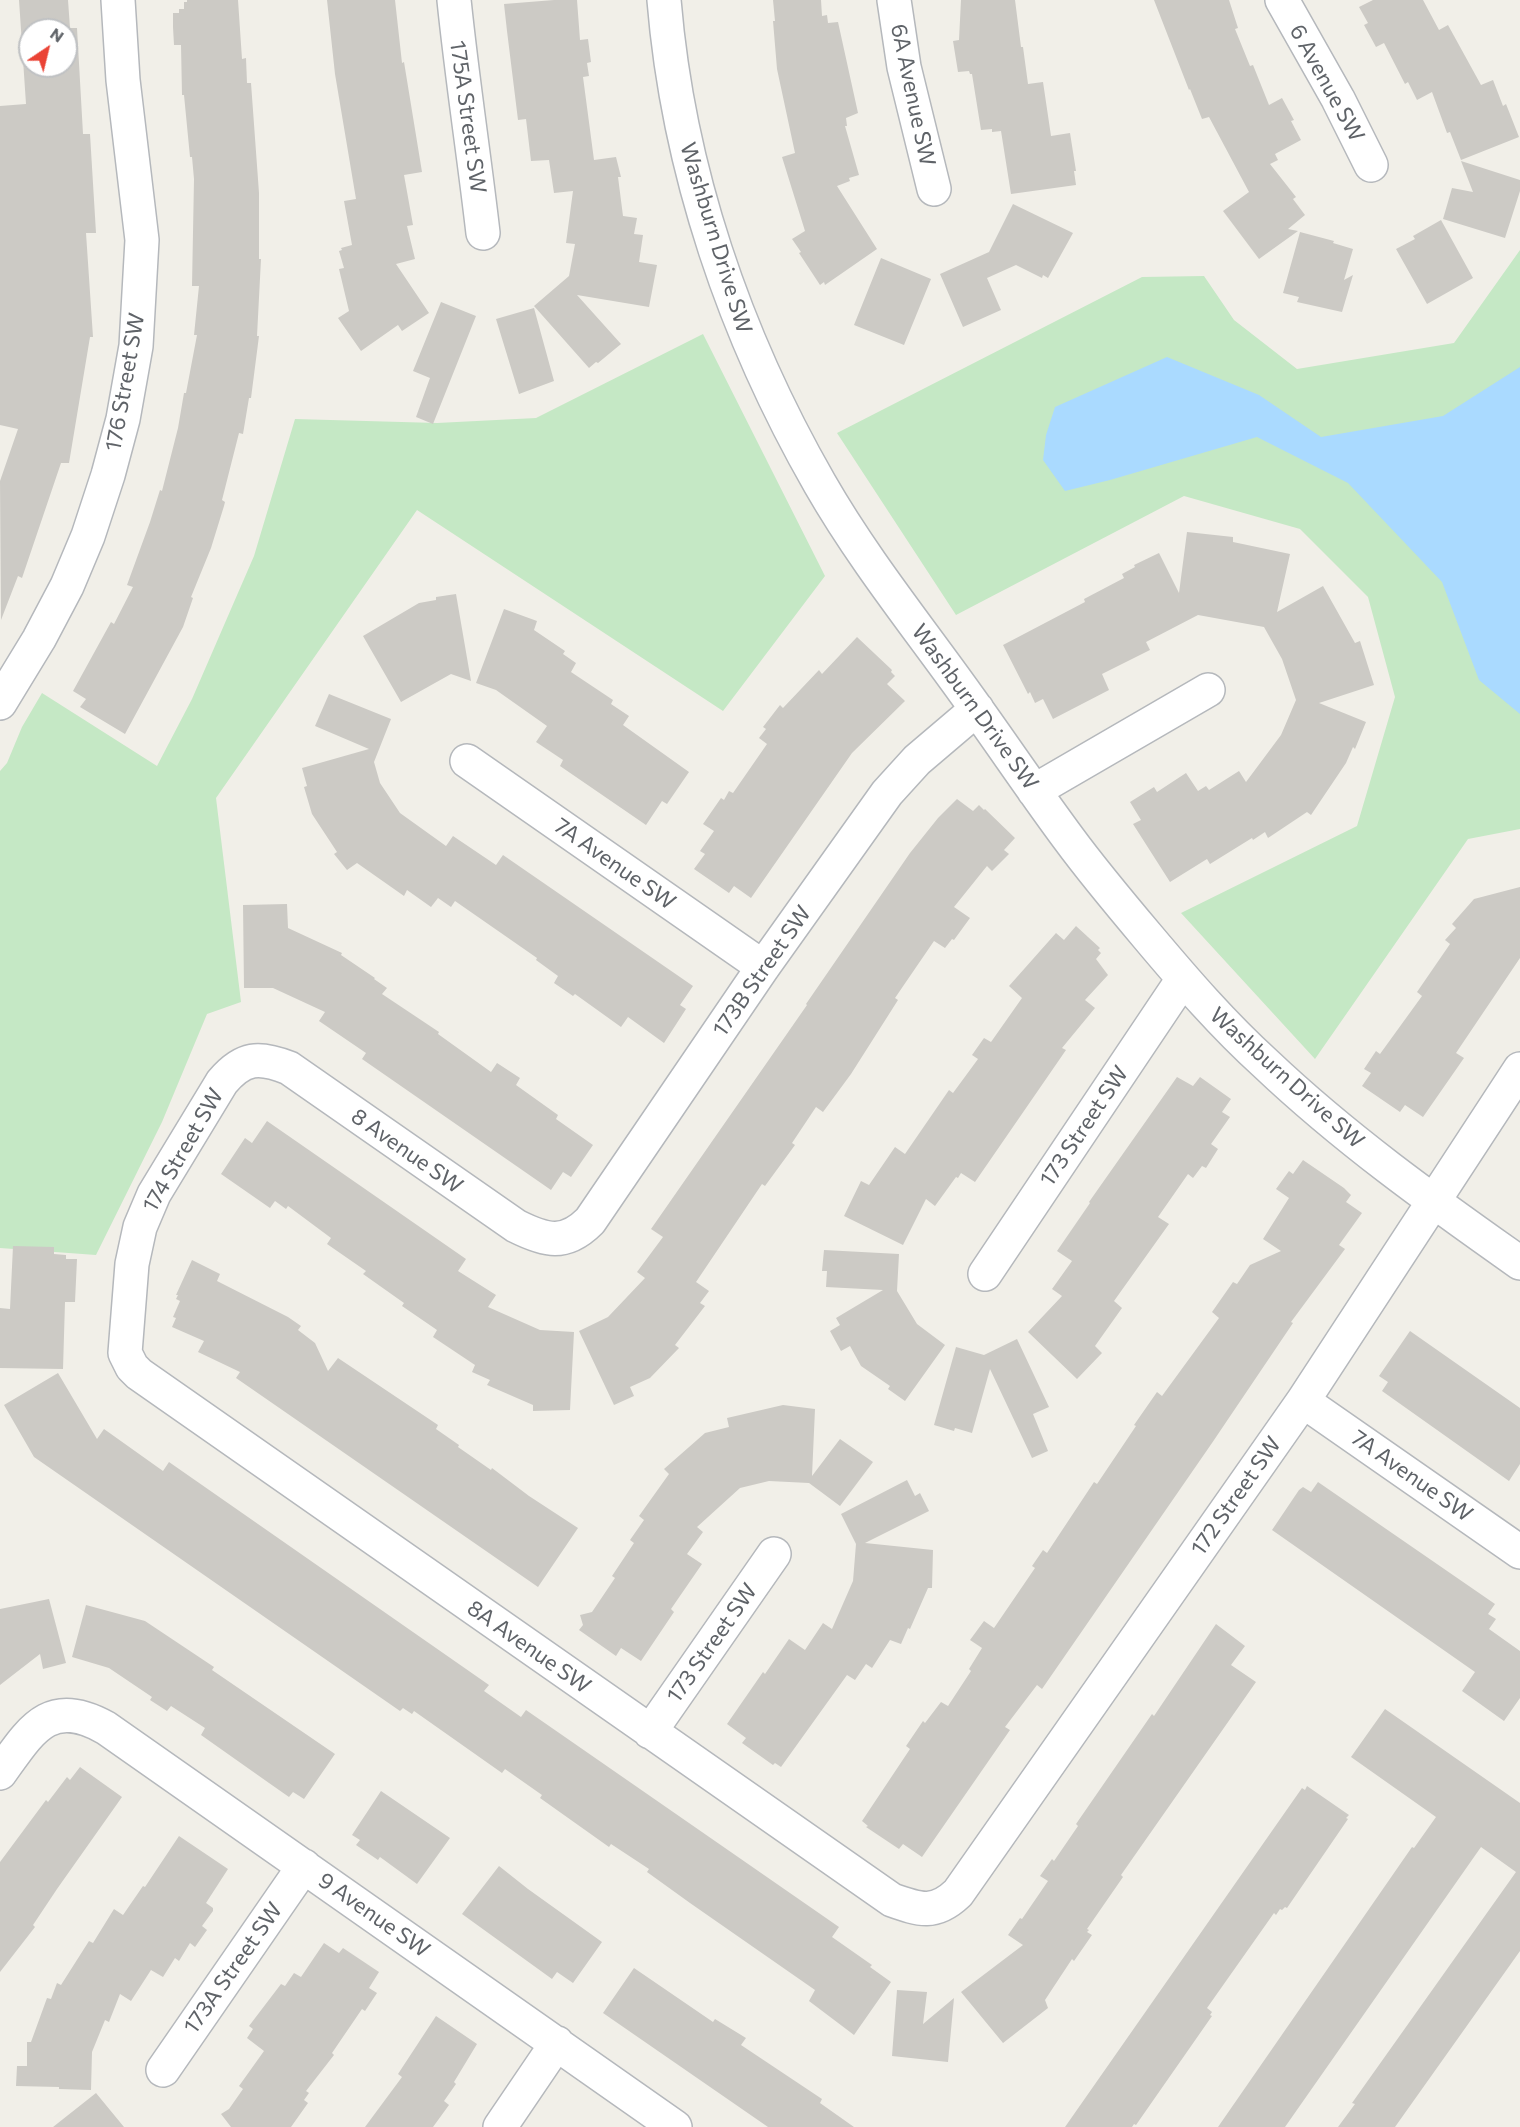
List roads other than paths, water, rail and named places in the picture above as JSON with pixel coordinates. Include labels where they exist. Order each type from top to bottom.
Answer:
[{"type":"street","name":"176 Street SW","points":[[0,704],[39,639],[61,597],[88,536],[123,419],[136,346],[142,240],[123,80],[118,0]]},
{"type":"street","name":"175A Street SW","points":[[454,0],[462,85],[475,161],[483,233]]},
{"type":"street","name":"Washburn Drive SW","points":[[664,0],[666,26],[684,132],[723,274],[751,350],[781,413],[827,496],[857,543],[1070,841],[1183,978],[1264,1063],[1309,1103],[1432,1201],[1520,1263]]},
{"type":"street","name":"6A Avenue SW","points":[[894,0],[903,67],[934,189]]},
{"type":"street","name":"6 Avenue SW","points":[[1282,0],[1338,99],[1371,165]]},
{"type":"street","points":[[1034,791],[1208,690]]},
{"type":"street","name":"173B Street SW","points":[[559,1239],[579,1232],[590,1221],[763,968],[887,793],[917,760],[977,709]]},
{"type":"street","name":"7A Avenue SW","points":[[467,761],[763,968]]},
{"type":"street","name":"173 Street SW","points":[[986,1274],[1183,978]]},
{"type":"street","name":"8 Avenue SW","points":[[257,1059],[289,1068],[516,1226],[533,1234],[559,1239]]},
{"type":"street","name":"174 Street SW","points":[[132,1367],[125,1353],[132,1264],[140,1227],[154,1194],[222,1082],[237,1067],[257,1059]]},
{"type":"street","name":"172 Street SW","points":[[934,1909],[948,1903],[958,1893],[1303,1401],[1520,1069]]},
{"type":"street","name":"8A Avenue SW","points":[[132,1367],[892,1900],[914,1908],[934,1909]]},
{"type":"street","name":"7A Avenue SW","points":[[1303,1401],[1520,1552]]},
{"type":"street","name":"173 Street SW","points":[[650,1732],[774,1554]]},
{"type":"street","name":"9 Avenue SW","points":[[0,1773],[27,1735],[38,1724],[51,1718],[67,1715],[93,1720],[675,2127]]},
{"type":"street","name":"173A Street SW","points":[[163,2070],[304,1866]]},
{"type":"street","points":[[500,2127],[557,2043]]},
{"type":"water","points":[[1167,357],[1259,395],[1321,437],[1443,416],[1520,367],[1520,714],[1479,680],[1442,582],[1348,483],[1257,437],[1065,491],[1043,460],[1046,435],[1055,407]]}]
